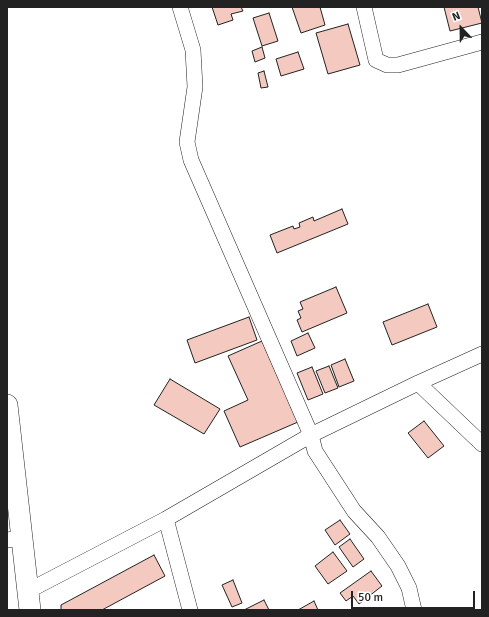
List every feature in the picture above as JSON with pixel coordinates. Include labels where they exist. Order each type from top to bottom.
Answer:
[{"type":"street","points":[[180,7],[193,50],[195,87],[187,142],[191,160],[311,435],[315,451],[354,511],[378,537],[398,566],[409,588],[414,610]]},
{"type":"street","points":[[364,7],[376,60],[387,65],[398,65],[482,42]]},
{"type":"street","points":[[7,405],[15,539],[29,600],[311,435],[482,354]]},
{"type":"street","points":[[418,383],[482,444]]},
{"type":"street","points":[[166,519],[190,610]]},
{"type":"building","points":[[212,7],[241,7],[243,11],[231,14],[233,20],[218,25]]},
{"type":"building","points":[[292,7],[320,7],[325,25],[301,33]]},
{"type":"building","points":[[444,7],[478,7],[482,23],[450,31]]},
{"type":"building","points":[[269,13],[278,41],[262,46],[253,18]]},
{"type":"building","points":[[348,24],[360,65],[328,74],[316,33]]},
{"type":"building","points":[[262,47],[265,58],[255,62],[252,51]]},
{"type":"building","points":[[298,52],[304,69],[281,76],[276,59]]},
{"type":"building","points":[[264,71],[268,87],[261,88],[258,73]]},
{"type":"building","points":[[342,209],[348,224],[277,253],[270,235],[293,226],[294,229],[300,227],[299,223],[313,217],[314,221]]},
{"type":"building","points":[[336,287],[347,313],[302,332],[297,320],[301,318],[298,311],[303,309],[300,302]]},
{"type":"building","points":[[428,304],[437,327],[392,345],[383,322]]},
{"type":"building","points":[[249,317],[257,340],[195,363],[187,340]]},
{"type":"building","points":[[308,333],[315,348],[297,356],[291,341]]},
{"type":"building","points":[[262,341],[298,422],[240,447],[224,411],[248,400],[228,356]]},
{"type":"building","points":[[345,359],[354,381],[339,387],[331,365]]},
{"type":"building","points":[[329,366],[338,388],[325,393],[316,371]]},
{"type":"building","points":[[312,367],[323,394],[308,400],[297,373]]},
{"type":"building","points":[[170,379],[220,409],[204,434],[154,405]]},
{"type":"building","points":[[424,421],[444,446],[428,458],[408,433]]},
{"type":"building","points":[[340,520],[350,534],[335,545],[325,530]]},
{"type":"building","points":[[350,539],[364,559],[353,567],[339,547]]},
{"type":"building","points":[[333,552],[347,571],[328,584],[315,566]]},
{"type":"building","points":[[154,555],[165,576],[102,610],[61,610],[61,605]]},
{"type":"building","points":[[371,571],[382,586],[359,604],[353,596],[346,601],[340,593]]},
{"type":"building","points":[[233,580],[242,603],[232,607],[222,585]]},
{"type":"building","points":[[264,600],[269,610],[244,610]]},
{"type":"building","points":[[314,601],[318,610],[298,610]]}]
